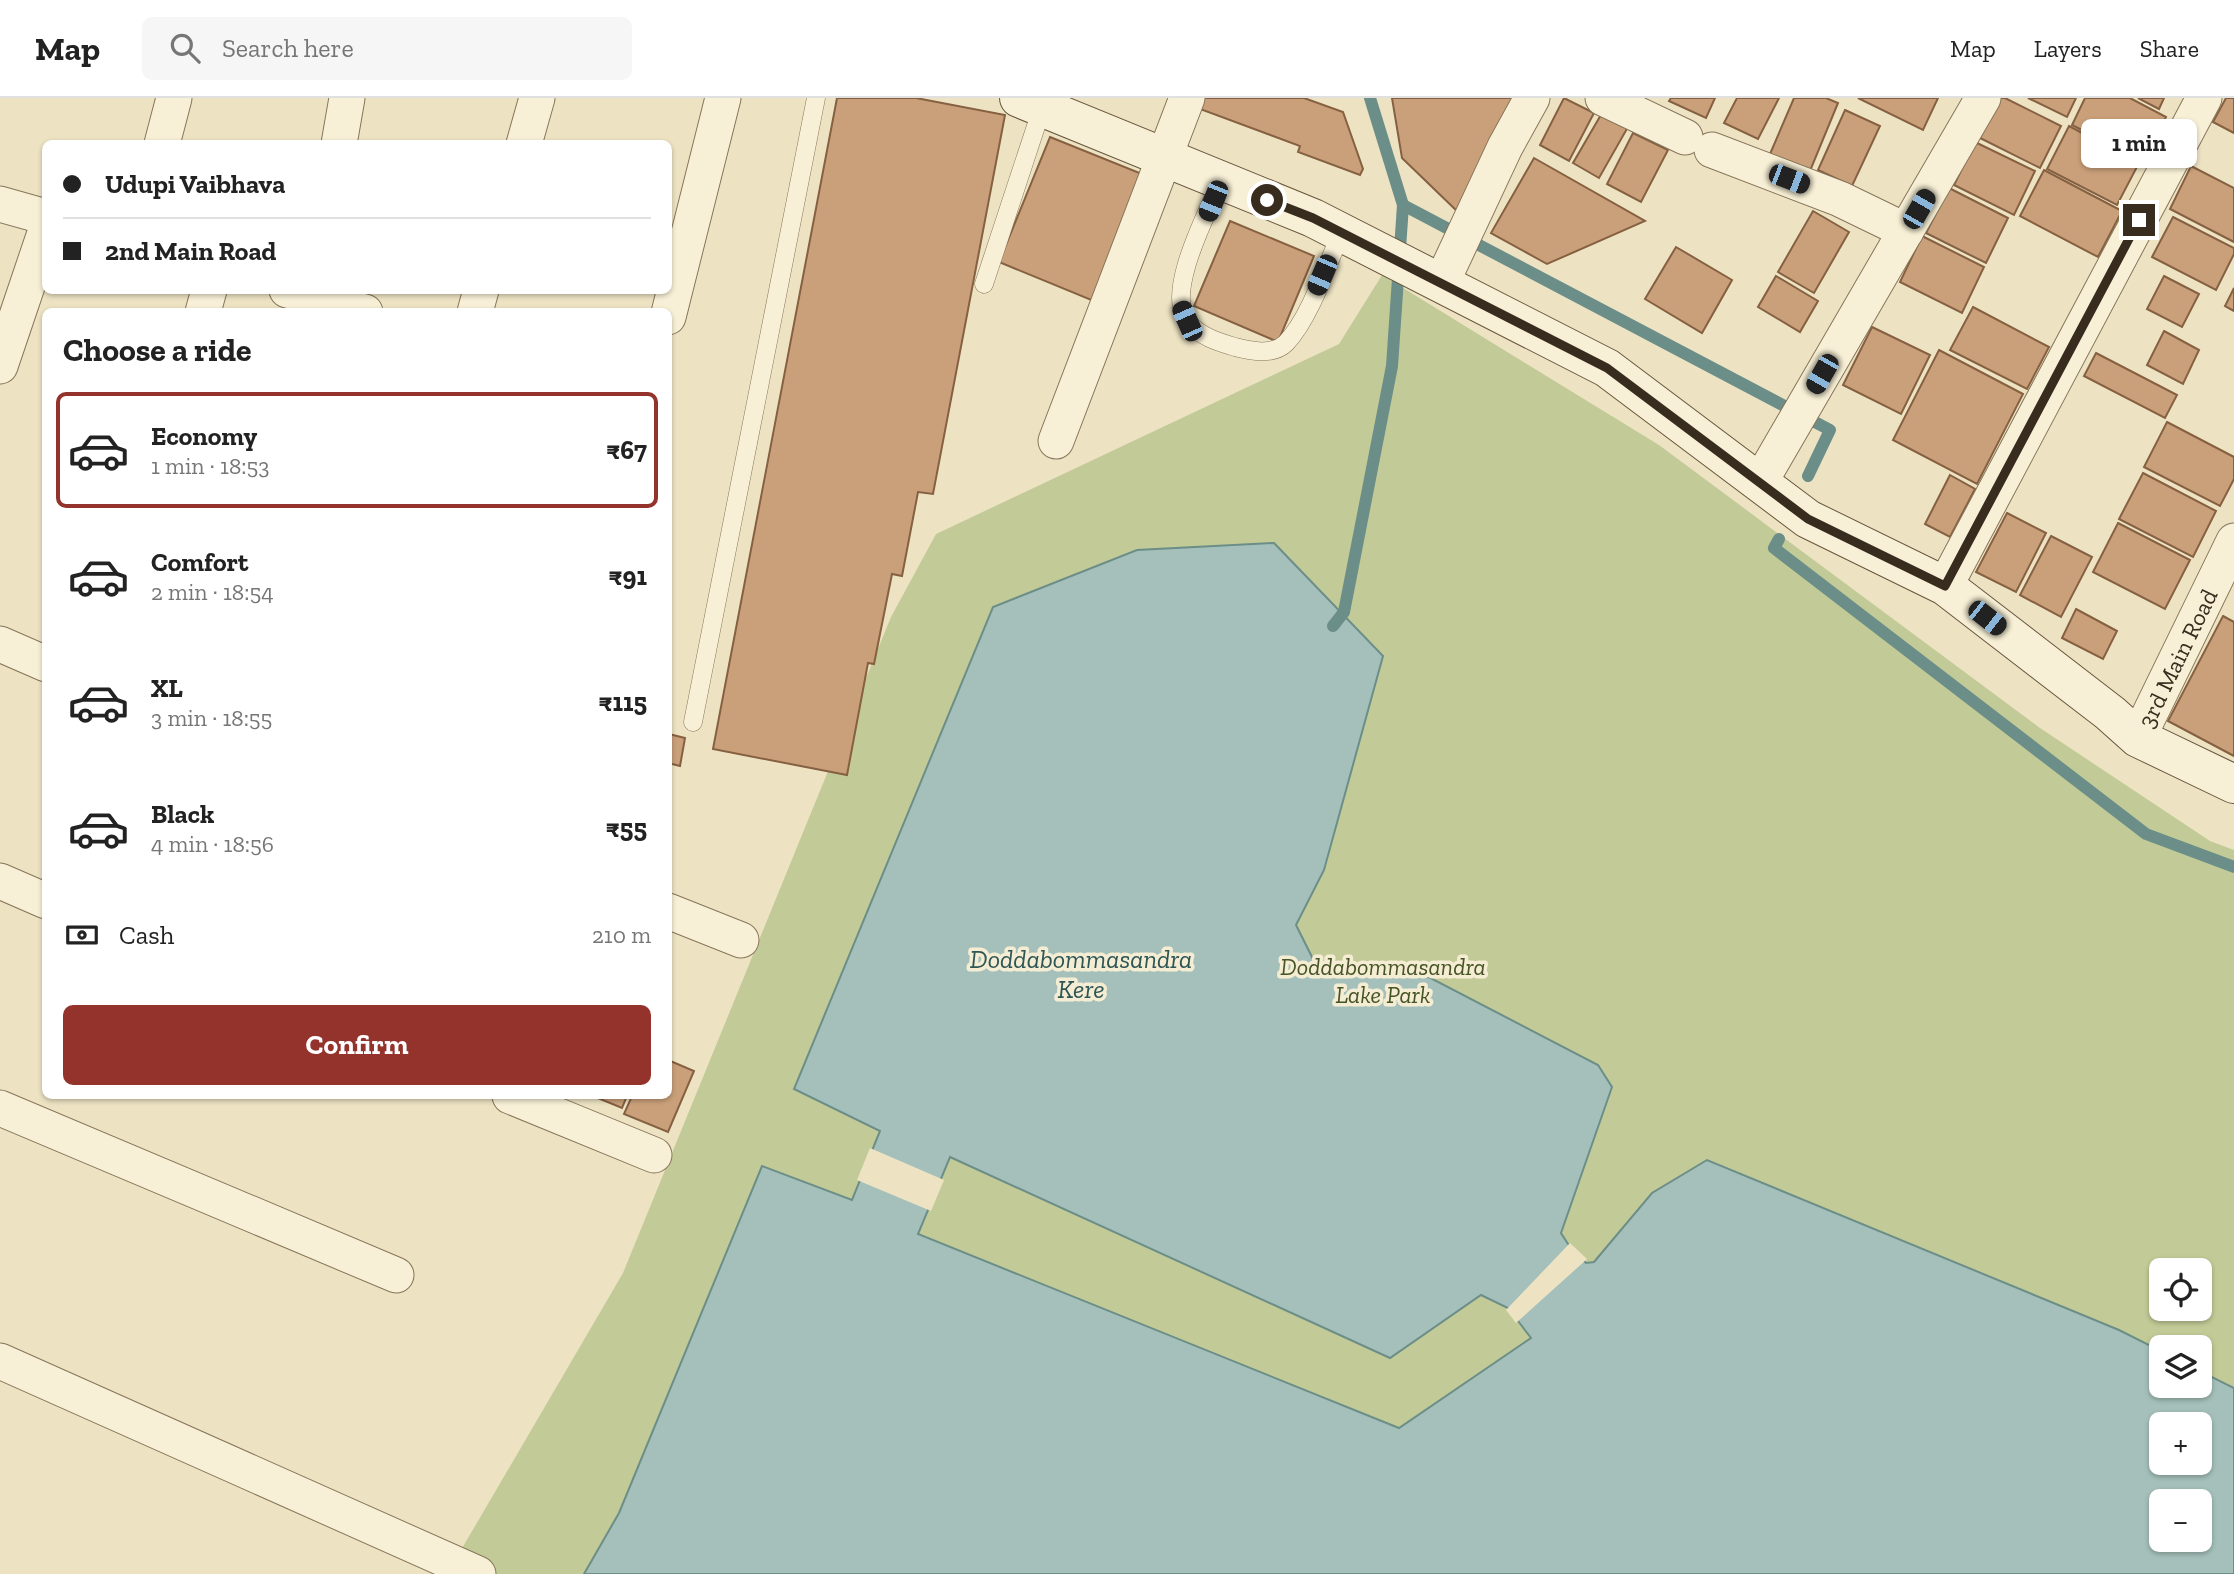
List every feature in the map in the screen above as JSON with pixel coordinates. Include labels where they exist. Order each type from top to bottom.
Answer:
[{"type":"main road","points":[[1030,103],[1313,218],[1607,368],[1808,519],[1945,586],[2138,737],[2234,785]]},
{"type":"street","points":[[163,140],[174,98]]},
{"type":"street","points":[[340,140],[347,98]]},
{"type":"street","points":[[525,140],[537,98]]},
{"type":"street","points":[[670,308],[723,98]]},
{"type":"street","points":[[1056,441],[1187,98]]},
{"type":"street","points":[[1441,284],[1505,147],[1532,98]]},
{"type":"street","points":[[1603,98],[1699,143],[1840,199],[1906,231]]},
{"type":"street","points":[[1760,482],[1983,98]]},
{"type":"street","points":[[1945,586],[2204,98]]},
{"type":"street","points":[[0,204],[42,216]]},
{"type":"street","points":[[0,366],[42,242]]},
{"type":"street","name":"3rd Main Road","points":[[2138,737],[2234,541]]},
{"type":"street","points":[[0,644],[42,662]]},
{"type":"street","points":[[0,881],[42,899]]},
{"type":"street","points":[[672,913],[741,940]]},
{"type":"street","points":[[517,1099],[654,1155]]},
{"type":"street","points":[[0,1108],[396,1275]]},
{"type":"street","points":[[0,1361],[478,1574]]},
{"type":"lane","points":[[693,722],[816,98]]},
{"type":"lane","points":[[984,284],[1030,103]]},
{"type":"lane","points":[[1221,181],[1182,278],[1180,306],[1187,321],[1202,335],[1235,347],[1264,352],[1277,350],[1296,329],[1341,233]]},
{"type":"green space","name":"Doddabommasandra Lake Park","points":[[1382,275],[1659,445],[2040,728],[2210,841],[2234,850],[2234,1574],[447,1574],[623,1273],[891,617],[936,534],[1339,344]]},
{"type":"water","name":"Doddabommasandra Kere","points":[[1274,543],[1383,656],[1324,870],[1296,925],[1315,963],[1419,972],[1598,1065],[1612,1087],[1561,1233],[1568,1244],[1586,1263],[1594,1262],[1652,1193],[1707,1160],[2119,1330],[2149,1345],[2149,1398],[2212,1398],[2212,1377],[2234,1388],[2234,1574],[584,1574],[619,1513],[762,1166],[852,1200],[880,1131],[794,1089],[993,607],[1137,550]],"holes":[[[950,1157],[1390,1358],[1481,1295],[1508,1308],[1531,1338],[1399,1428],[918,1234]]]},
{"type":"pier","points":[[870,1148],[944,1180],[931,1211],[857,1180]]},
{"type":"pier","points":[[1570,1243],[1587,1259],[1516,1323],[1506,1310]]},
{"type":"building","points":[[837,98],[916,98],[1005,115],[933,494],[918,492],[902,576],[892,574],[874,664],[868,663],[847,775],[713,749]]},
{"type":"building","points":[[1204,98],[1304,98],[1343,112],[1363,169],[1360,175],[1298,152],[1300,146],[1200,109]]},
{"type":"building","points":[[1392,98],[1515,98],[1459,213],[1402,158]]},
{"type":"building","points":[[1564,98],[1594,113],[1569,161],[1540,145]]},
{"type":"building","points":[[1671,98],[1715,98],[1706,118],[1669,101]]},
{"type":"building","points":[[1737,98],[1779,98],[1758,139],[1724,123]]},
{"type":"building","points":[[1794,98],[1826,98],[1838,103],[1810,171],[1770,154]]},
{"type":"building","points":[[1858,98],[1938,98],[1923,130]]},
{"type":"building","points":[[1998,98],[2005,98],[2061,126],[2040,168],[1978,137]]},
{"type":"building","points":[[2028,98],[2076,98],[2067,117]]},
{"type":"building","points":[[2085,98],[2130,98],[2166,117],[2143,162],[2072,125]]},
{"type":"building","points":[[2138,98],[2164,98],[2159,109]]},
{"type":"building","points":[[2226,98],[2234,98],[2234,133],[2213,122]]},
{"type":"building","points":[[1845,110],[1880,126],[1852,186],[1818,170]]},
{"type":"building","points":[[1602,113],[1628,127],[1599,178],[1573,163]]},
{"type":"building","points":[[2069,126],[2139,163],[2117,205],[2047,169]]},
{"type":"building","points":[[1633,133],[1668,150],[1641,202],[1607,184]]},
{"type":"building","points":[[1050,137],[1152,178],[1101,304],[999,262]]},
{"type":"building","points":[[1975,142],[2035,171],[2014,215],[1954,185]]},
{"type":"building","points":[[1534,158],[1645,221],[1547,264],[1491,233]]},
{"type":"building","points":[[2191,166],[2234,188],[2234,242],[2170,209]]},
{"type":"building","points":[[2044,170],[2122,211],[2098,257],[2020,216]]},
{"type":"building","points":[[1949,188],[2008,218],[1986,263],[1926,233]]},
{"type":"building","points":[[1813,211],[1849,232],[1814,293],[1778,272]]},
{"type":"building","points":[[2173,217],[2234,248],[2234,254],[2216,290],[2152,257]]},
{"type":"building","points":[[1230,221],[1314,256],[1278,342],[1194,306]]},
{"type":"building","points":[[1922,236],[1984,267],[1962,313],[1900,282]]},
{"type":"building","points":[[1676,247],[1732,280],[1702,333],[1645,299]]},
{"type":"building","points":[[1776,276],[1818,301],[1800,332],[1758,307]]},
{"type":"building","points":[[2164,276],[2199,294],[2182,327],[2147,309]]},
{"type":"building","points":[[2234,288],[2234,311],[2225,306]]},
{"type":"building","points":[[1973,307],[2049,347],[2027,389],[1950,350]]},
{"type":"building","points":[[1872,327],[1930,355],[1901,414],[1843,385]]},
{"type":"building","points":[[2164,331],[2199,350],[2183,384],[2147,365]]},
{"type":"building","points":[[1939,350],[2023,394],[1977,484],[1893,440]]},
{"type":"building","points":[[2096,353],[2177,395],[2165,418],[2084,376]]},
{"type":"building","points":[[2167,422],[2234,457],[2234,479],[2220,506],[2144,467]]},
{"type":"building","points":[[2143,473],[2216,511],[2193,557],[2119,519]]},
{"type":"building","points":[[1950,475],[1975,489],[1950,537],[1925,524]]},
{"type":"building","points":[[2007,513],[2046,533],[2016,592],[1976,572]]},
{"type":"building","points":[[2118,523],[2190,560],[2165,609],[2093,572]]},
{"type":"building","points":[[2051,536],[2092,557],[2061,617],[2020,595]]},
{"type":"building","points":[[2076,609],[2117,631],[2103,659],[2062,638]]},
{"type":"building","points":[[2223,616],[2234,622],[2234,756],[2168,721]]},
{"type":"building","points":[[672,735],[685,738],[680,766],[672,764]]},
{"type":"building","points":[[672,1062],[694,1071],[668,1132],[624,1114],[631,1099],[672,1099]]},
{"type":"building","points":[[600,1099],[626,1099],[622,1108]]},
{"type":"waterway","points":[[1370,98],[1403,205],[1830,430],[1808,476]]},
{"type":"waterway","points":[[1333,626],[1344,612],[1392,366],[1403,205]]},
{"type":"waterway","points":[[1779,539],[1774,548],[2146,834],[2234,867]]},
{"type":"route","points":[[1267,200],[1313,218],[1607,368],[1808,519],[1945,586],[2139,220]]}]
